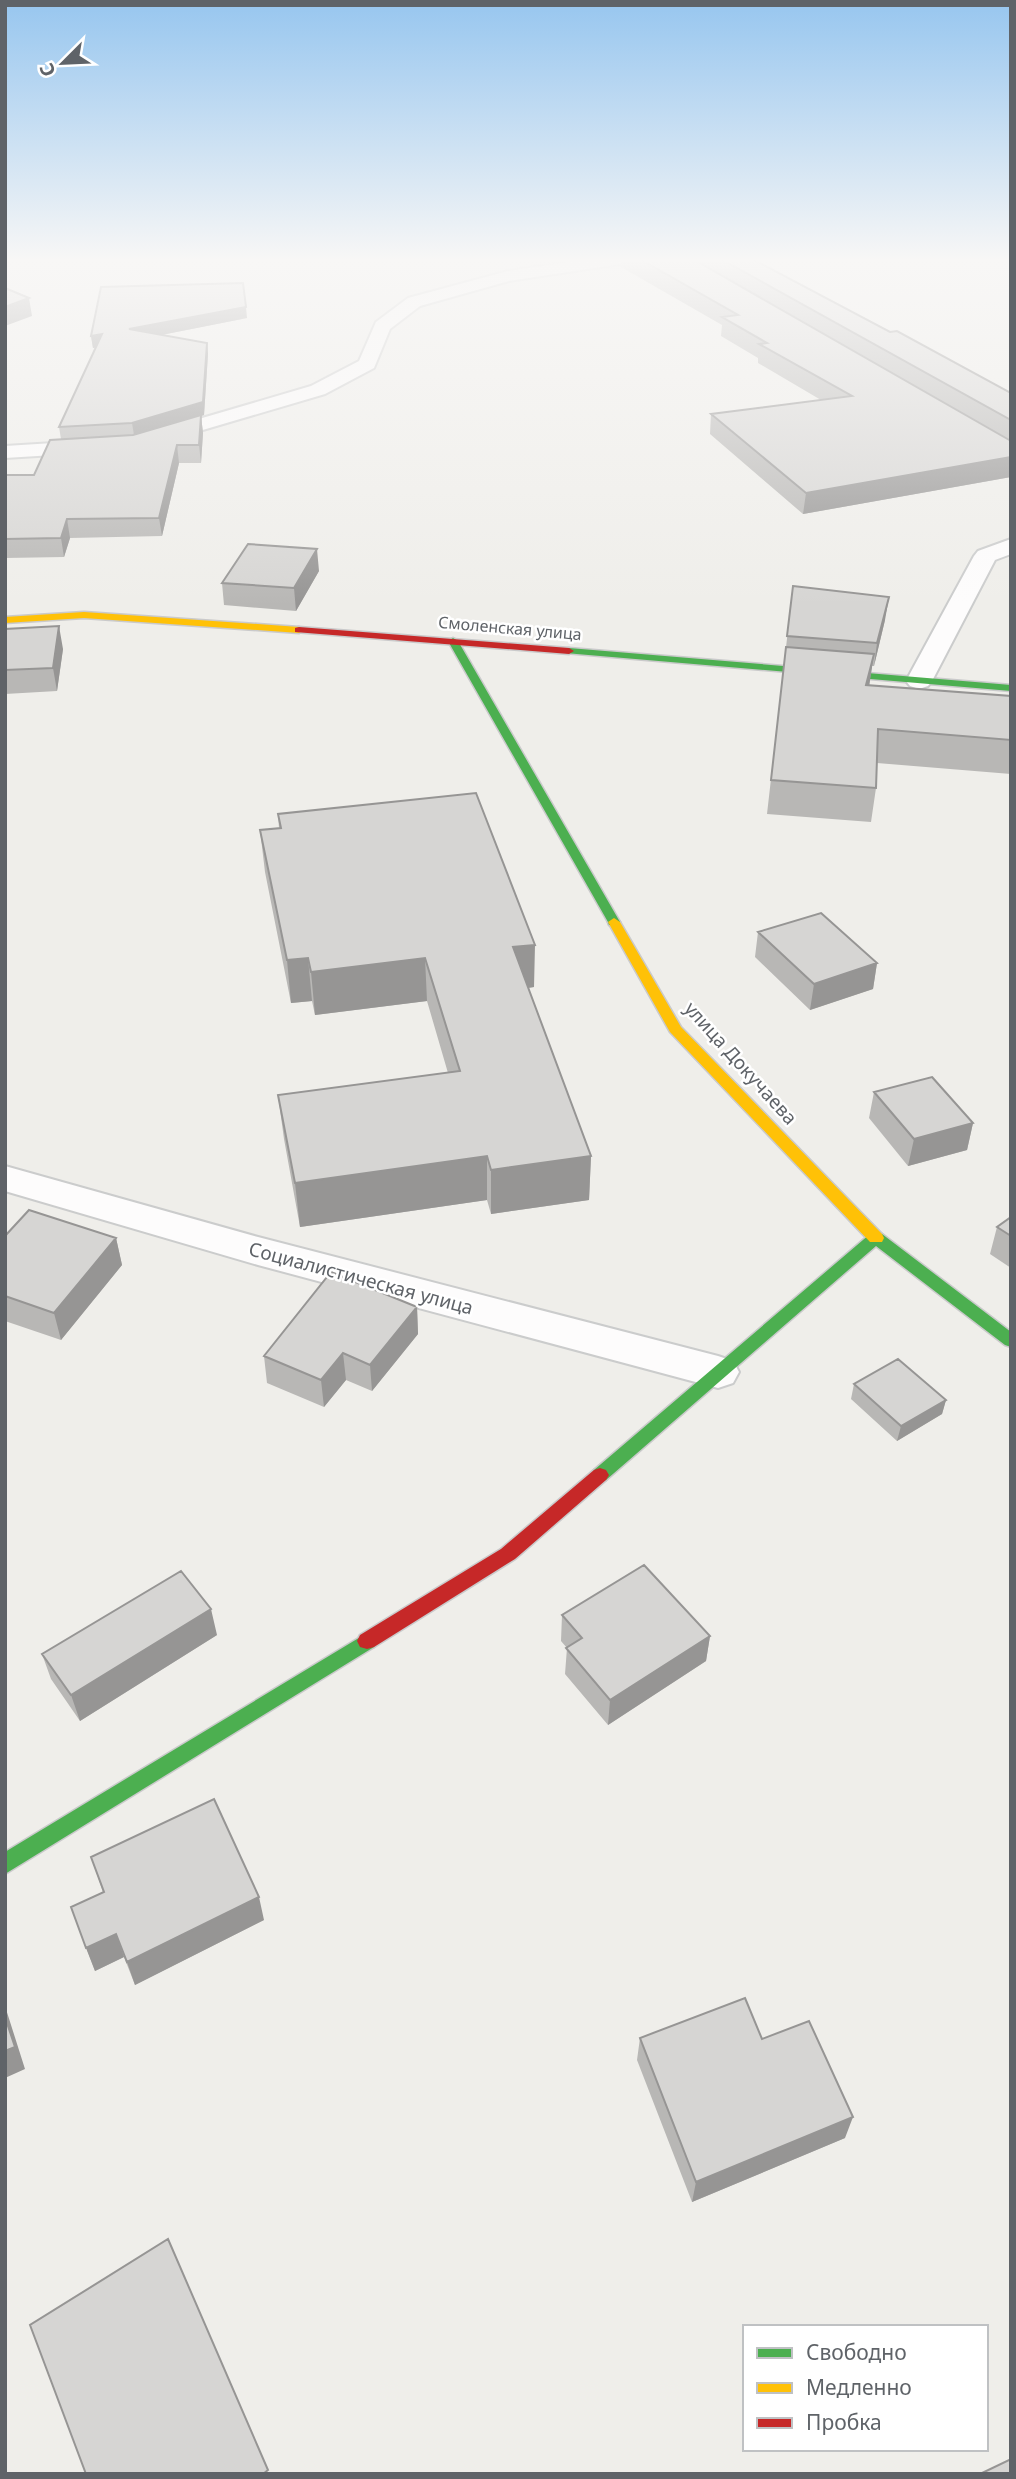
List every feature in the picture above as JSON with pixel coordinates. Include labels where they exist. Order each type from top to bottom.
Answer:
[{"type":"street","points":[[5,452],[135,444],[318,390],[349,374]]},
{"type":"street","points":[[919,681],[986,556],[1011,546]]},
{"type":"street","name":"Смоленская улица","points":[[5,620],[84,615],[453,641],[1011,688]]},
{"type":"street","name":"улица Докучаева","points":[[453,641],[675,1029],[876,1238],[1011,1341]]},
{"type":"street","name":"Социалистическая улица","points":[[5,1178],[258,1251],[718,1372]]},
{"type":"street","points":[[5,1864],[508,1554],[876,1238]]},
{"type":"building","points":[[84,374],[205,374],[203,402],[132,423],[59,427]]},
{"type":"building","points":[[812,374],[893,374],[1011,441],[1011,457],[806,493],[711,414],[852,396]]},
{"type":"building","points":[[928,374],[975,374],[1011,393],[1011,420]]},
{"type":"building","points":[[201,415],[199,445],[177,445],[159,518],[67,519],[61,538],[5,539],[5,475],[34,475],[50,440],[133,435]]},
{"type":"building","points":[[248,544],[317,549],[294,588],[222,583]]},
{"type":"building","points":[[793,586],[889,597],[877,643],[787,636]]},
{"type":"building","points":[[59,626],[53,668],[5,670],[5,629]]},
{"type":"building","points":[[786,647],[874,654],[866,685],[1011,696],[1011,740],[878,729],[876,788],[771,780]]},
{"type":"building","points":[[476,793],[535,945],[513,947],[591,1156],[491,1170],[487,1156],[295,1183],[278,1095],[460,1071],[425,958],[311,972],[308,958],[287,960],[260,830],[281,828],[278,814]]},
{"type":"building","points":[[821,913],[877,963],[814,984],[758,932]]},
{"type":"building","points":[[932,1077],[973,1123],[914,1139],[874,1092]]},
{"type":"building","points":[[29,1210],[116,1238],[54,1313],[5,1296],[5,1236]]},
{"type":"building","points":[[1011,1217],[1011,1236],[997,1227]]},
{"type":"building","points":[[331,1272],[417,1307],[370,1365],[343,1353],[321,1380],[264,1356]]},
{"type":"building","points":[[898,1359],[946,1400],[901,1426],[854,1384]]},
{"type":"building","points":[[644,1565],[710,1636],[610,1700],[566,1648],[582,1638],[562,1615]]},
{"type":"building","points":[[181,1571],[211,1609],[71,1695],[42,1654]]},
{"type":"building","points":[[214,1799],[259,1897],[127,1962],[116,1934],[86,1948],[71,1907],[104,1892],[91,1857]]},
{"type":"building","points":[[745,1998],[762,2039],[809,2021],[853,2117],[696,2182],[640,2038]]},
{"type":"building","points":[[5,2017],[15,2047],[5,2051]]},
{"type":"building","points":[[168,2239],[268,2470],[263,2474],[86,2474],[30,2325]]},
{"type":"building","points":[[1011,2459],[1011,2474],[980,2474]]},
{"type":"traffic: fast","points":[[453,641],[614,922]]},
{"type":"traffic: fast","points":[[569,651],[1011,688]]},
{"type":"traffic: fast","points":[[876,1238],[1011,1341]]},
{"type":"traffic: fast","points":[[600,1475],[876,1238]]},
{"type":"traffic: fast","points":[[5,1864],[367,1641]]},
{"type":"traffic: slow","points":[[5,620],[84,615],[299,630]]},
{"type":"traffic: slow","points":[[614,922],[675,1029],[876,1238]]},
{"type":"traffic: jam","points":[[299,630],[569,651]]},
{"type":"traffic: jam","points":[[367,1641],[508,1554],[600,1475]]}]
